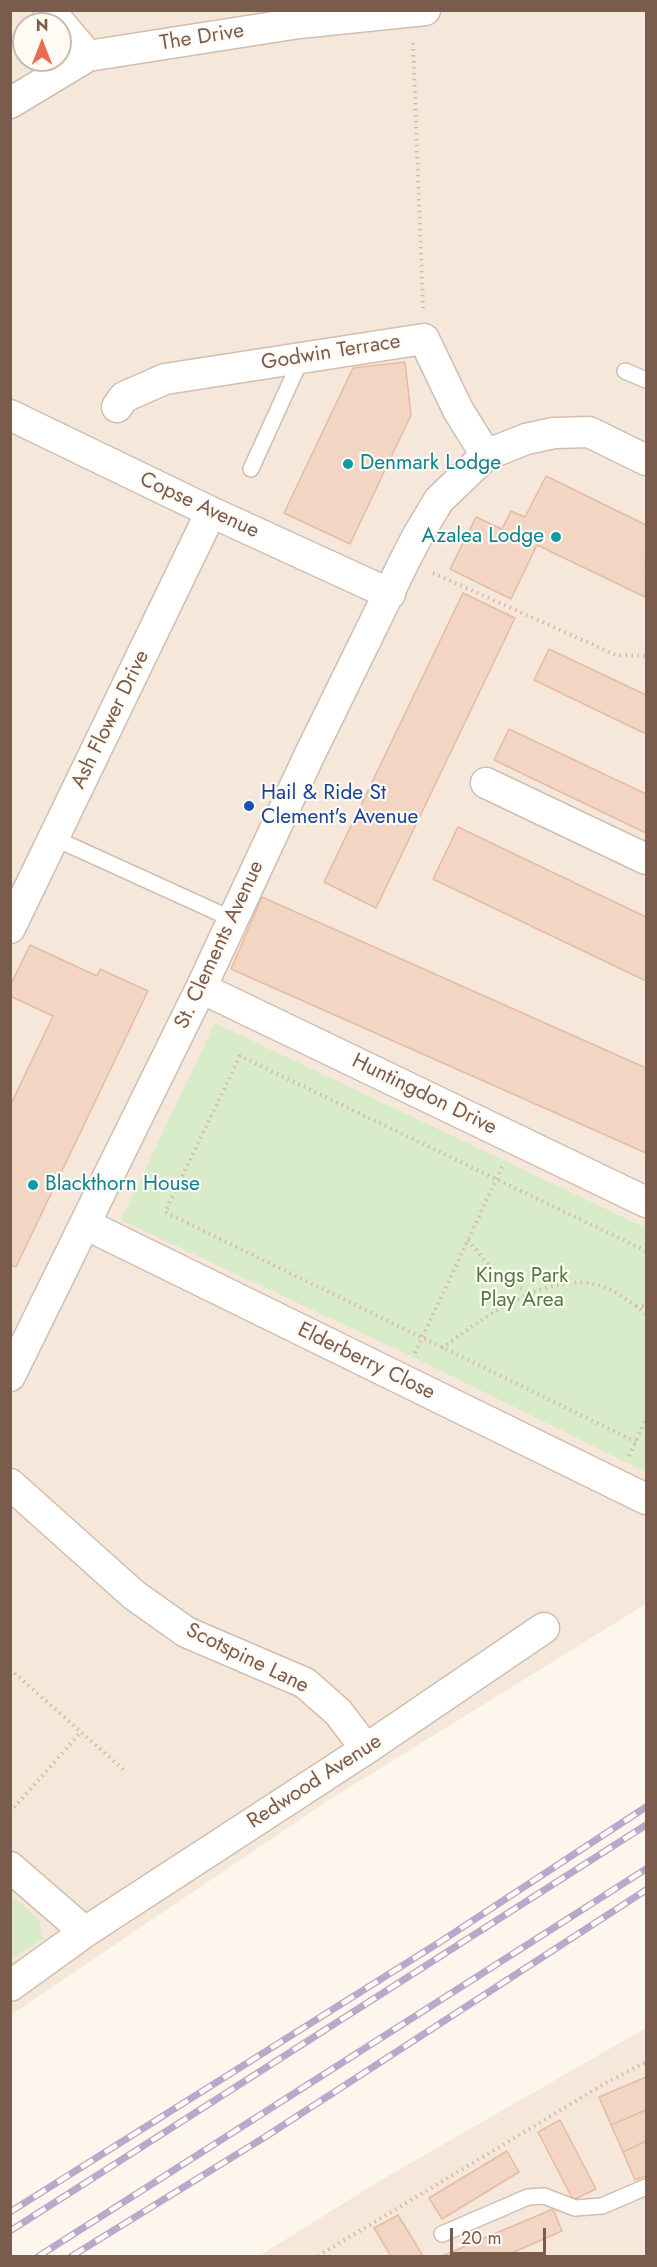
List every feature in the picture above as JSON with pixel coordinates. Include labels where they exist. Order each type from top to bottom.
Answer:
[{"type":"street","points":[[10,104],[88,56],[49,10]]},
{"type":"street","name":"The Drive","points":[[88,56],[299,23],[418,11]]},
{"type":"street","name":"Godwin Terrace","points":[[117,407],[124,398],[165,379],[424,339],[458,410],[486,455]]},
{"type":"street","name":"Copse Avenue","points":[[14,426],[211,512],[390,594]]},
{"type":"street","name":"St. Clements Avenue","points":[[10,1376],[201,988],[405,560],[439,500],[486,455],[526,439],[554,433],[589,432],[645,455]]},
{"type":"street","name":"Ash Flower Drive","points":[[10,928],[211,512]]},
{"type":"street","points":[[486,783],[646,860]]},
{"type":"street","name":"Huntingdon Drive","points":[[201,988],[646,1202]]},
{"type":"street","name":"Elderberry Close","points":[[85,1224],[646,1499]]},
{"type":"street","name":"Scotspine Lane","points":[[10,1484],[134,1595],[186,1632],[305,1683],[338,1712],[366,1749]]},
{"type":"street","name":"Redwood Avenue","points":[[10,1986],[85,1932],[366,1749],[544,1628]]},
{"type":"street","points":[[10,1867],[85,1932]]},
{"type":"lane","points":[[251,469],[302,357]]},
{"type":"lane","points":[[625,371],[646,380]]},
{"type":"lane","points":[[54,838],[232,919]]},
{"type":"lane","points":[[442,2234],[528,2197],[544,2196],[575,2208],[602,2206],[646,2187]]},
{"type":"path","points":[[418,11],[424,339]]},
{"type":"path","points":[[405,560],[616,655],[646,656]]},
{"type":"path","points":[[636,1442],[165,1212],[240,1056],[646,1251]]},
{"type":"path","points":[[402,1380],[515,1139]]},
{"type":"path","points":[[468,1240],[494,1272],[531,1293]]},
{"type":"path","points":[[442,1348],[474,1325],[542,1288],[577,1283],[596,1284],[646,1314]]},
{"type":"path","points":[[636,1306],[646,1306]]},
{"type":"path","points":[[615,1484],[646,1419]]},
{"type":"path","points":[[10,1669],[125,1771]]},
{"type":"path","points":[[10,1812],[81,1732]]},
{"type":"path","points":[[318,2256],[646,2061]]},
{"type":"shaded area","points":[[11,11],[646,11],[646,1604],[326,1802],[11,2015]]},
{"type":"shaded area","points":[[646,2028],[646,2256],[259,2256],[381,2180]]},
{"type":"green space","name":"Kings Park Play Area","points":[[215,1023],[646,1228],[646,1472],[409,1355],[121,1220]]},
{"type":"green space","points":[[11,1895],[39,1920],[43,1939],[11,1960]]},
{"type":"building","name":"Denmark Lodge","points":[[405,362],[411,415],[350,544],[284,513],[353,368]]},
{"type":"building","name":"Azalea Lodge","points":[[546,476],[646,525],[645,597],[537,545],[511,599],[450,569],[476,517],[502,529],[511,511],[525,517]]},
{"type":"building","points":[[463,593],[515,618],[376,908],[324,882]]},
{"type":"building","points":[[549,649],[646,695],[646,734],[534,680]]},
{"type":"building","points":[[509,729],[646,794],[646,833],[494,760]]},
{"type":"building","points":[[458,827],[646,917],[646,981],[433,879]]},
{"type":"building","points":[[262,897],[646,1068],[646,1153],[231,969]]},
{"type":"building","name":"Blackthorn House","points":[[30,945],[97,976],[100,969],[148,991],[16,1267],[10,1265],[10,1106],[53,1016],[10,996],[10,986]]},
{"type":"building","points":[[646,2077],[646,2110],[611,2125],[599,2097]]},
{"type":"building","points":[[646,2110],[646,2141],[623,2152],[611,2125]]},
{"type":"building","points":[[560,2120],[596,2189],[573,2200],[538,2132]]},
{"type":"building","points":[[646,2141],[646,2176],[635,2180],[623,2152]]},
{"type":"building","points":[[507,2151],[519,2172],[442,2219],[429,2198]]},
{"type":"building","points":[[553,2209],[562,2231],[505,2256],[442,2256]]},
{"type":"building","points":[[398,2215],[423,2256],[391,2256],[374,2228]]},
{"type":"railway","points":[[10,2212],[440,1942],[646,1807]]},
{"type":"railway","points":[[10,2231],[646,1825]]},
{"type":"railway","points":[[39,2256],[646,1869]]},
{"type":"railway","points":[[72,2256],[265,2137],[646,1890]]},
{"type":"place","name":"Denmark Lodge","points":[[348,464]]},
{"type":"place","name":"Azalea Lodge","points":[[556,537]]},
{"type":"place","name":"Hail & Ride St Clement's Avenue","points":[[249,806]]},
{"type":"place","name":"Blackthorn House","points":[[33,1185]]}]
